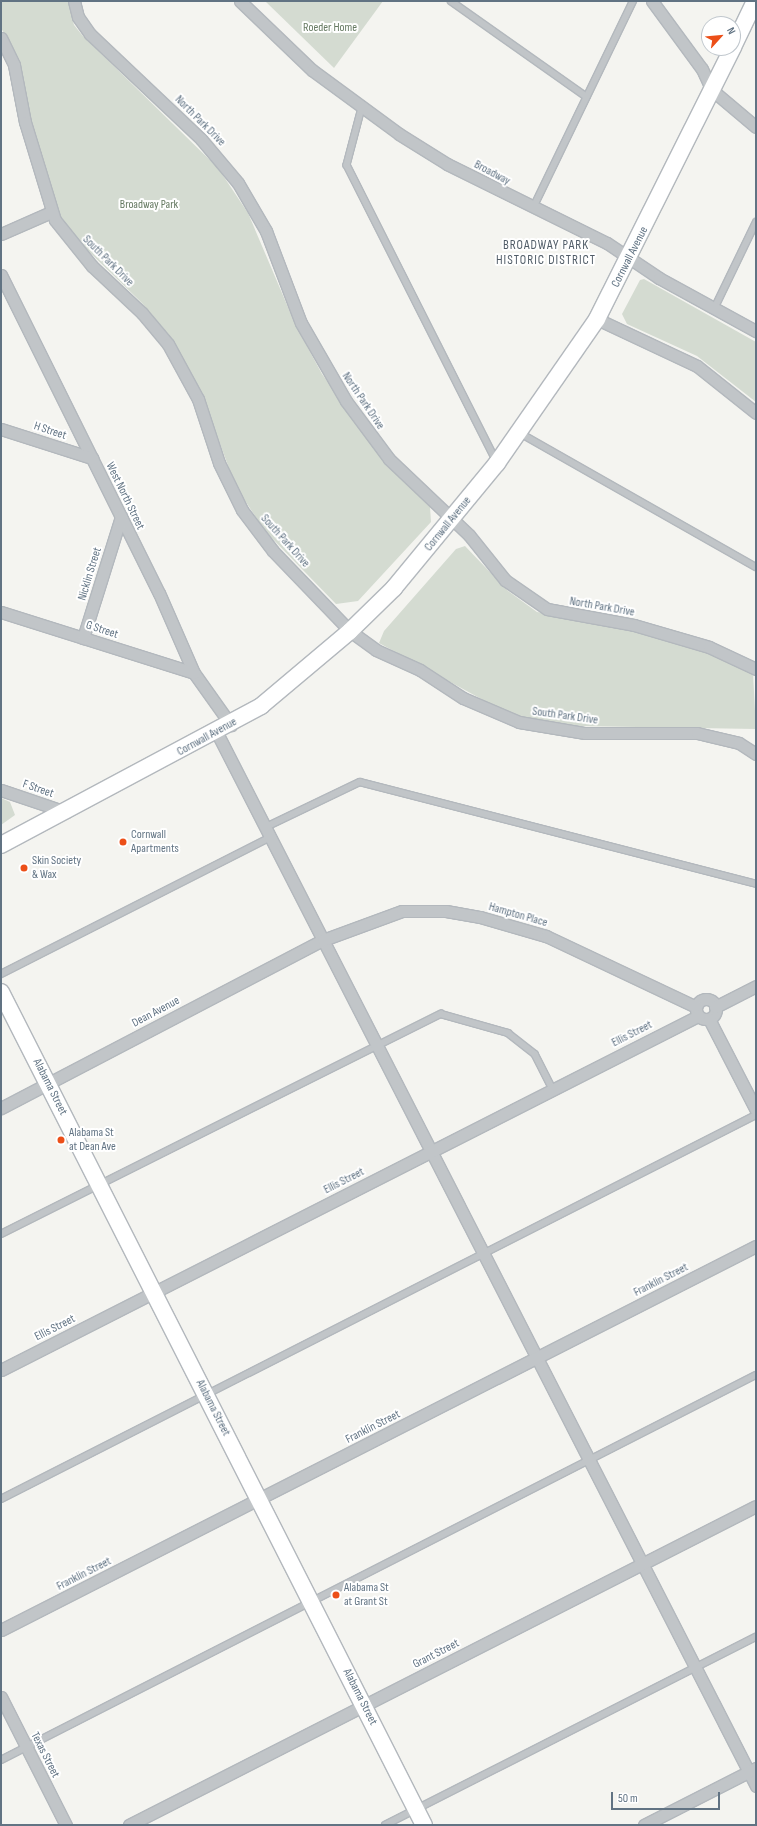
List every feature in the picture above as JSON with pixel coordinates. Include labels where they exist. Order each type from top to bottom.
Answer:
[{"type":"main road","name":"Cornwall Avenue","points":[[741,31],[755,1]]},
{"type":"main road","name":"Cornwall Avenue","points":[[1,845],[224,729],[280,692],[350,631],[394,588],[452,519],[520,433],[597,319],[630,259],[729,56]]},
{"type":"main road","name":"Alabama Street","points":[[1,992],[424,1825]]},
{"type":"street","name":"North Park Drive","points":[[74,1],[82,25],[201,139],[238,183],[266,231],[301,323],[346,401],[389,459],[452,519],[505,580],[538,605],[677,637],[756,669]]},
{"type":"street","name":"Broadway","points":[[240,1],[306,65],[362,108],[447,164],[533,209],[607,243],[659,278],[715,307],[756,331]]},
{"type":"street","points":[[652,1],[712,90],[756,127]]},
{"type":"street","name":"South Park Drive","points":[[1,38],[14,64],[25,122],[51,212],[79,251],[142,312],[168,344],[198,399],[219,463],[242,510],[273,551],[350,631],[376,650],[420,670],[463,698],[519,722],[586,734],[697,733],[739,743],[756,754]]},
{"type":"street","points":[[1,234],[51,212]]},
{"type":"street","name":"West North Street","points":[[1,275],[121,517],[194,673],[224,729],[268,832],[642,1564],[696,1668],[752,1769],[756,1786]]},
{"type":"street","points":[[597,319],[697,366],[756,413]]},
{"type":"street","name":"H Street","points":[[1,429],[92,458]]},
{"type":"street","name":"Nicklin Street","points":[[83,638],[121,517]]},
{"type":"street","name":"G Street","points":[[1,612],[194,673]]},
{"type":"street","name":"F Street","points":[[1,790],[66,812]]},
{"type":"street","name":"Hampton Place","points":[[323,940],[402,910],[439,911],[480,917],[578,948],[710,1019]]},
{"type":"street","name":"Dean Avenue","points":[[1,1108],[323,940]]},
{"type":"street","points":[[756,986],[715,1007],[710,1019],[756,1110]]},
{"type":"street","name":"Ellis Street","points":[[1,1370],[553,1089],[697,1011],[704,999],[715,1007]]},
{"type":"street","name":"Franklin Street","points":[[1,1630],[756,1246]]},
{"type":"street","name":"Grant Street","points":[[129,1825],[756,1506]]},
{"type":"street","name":"Texas Street","points":[[1,1697],[66,1825]]},
{"type":"street","points":[[644,1825],[752,1769]]},
{"type":"lane","points":[[452,1],[587,97]]},
{"type":"lane","points":[[533,209],[633,1]]},
{"type":"lane","points":[[362,108],[346,165],[497,463]]},
{"type":"lane","points":[[715,307],[754,232],[756,222]]},
{"type":"lane","points":[[520,433],[756,567]]},
{"type":"lane","points":[[1,974],[360,782],[756,884]]},
{"type":"lane","points":[[1,1234],[441,1014],[508,1033],[535,1054],[553,1089]]},
{"type":"lane","points":[[1,1499],[756,1115]]},
{"type":"lane","points":[[1,1760],[756,1375]]},
{"type":"lane","points":[[385,1825],[756,1637]]},
{"type":"green space","name":"Broadway Park","points":[[1,1],[68,1],[74,25],[82,35],[218,168],[248,213],[296,326],[322,374],[387,465],[430,507],[431,522],[358,601],[336,604],[265,531],[236,487],[200,390],[174,342],[142,303],[79,242],[59,214],[29,114],[20,61],[1,28]]},
{"type":"green space","name":"Roeder Home","points":[[265,1],[383,1],[334,68]]},
{"type":"green space","points":[[644,279],[756,342],[756,402],[697,356],[627,324],[622,314],[640,280]]},
{"type":"green space","points":[[465,546],[508,591],[537,612],[625,628],[714,654],[753,673],[756,729],[578,726],[519,716],[485,701],[379,643],[384,631],[456,549]]},
{"type":"green space","points":[[1,798],[10,802],[15,815],[1,825]]},
{"type":"place","name":"Cornwall Apartments","points":[[123,842]]},
{"type":"place","name":"Skin Society & Wax","points":[[24,868]]},
{"type":"place","name":"Alabama St at Dean Ave","points":[[61,1140]]},
{"type":"place","name":"Alabama St at Grant St","points":[[336,1595]]},
{"type":"district","name":"BROADWAY PARK HISTORIC DISTRICT","points":[[546,254]]}]
